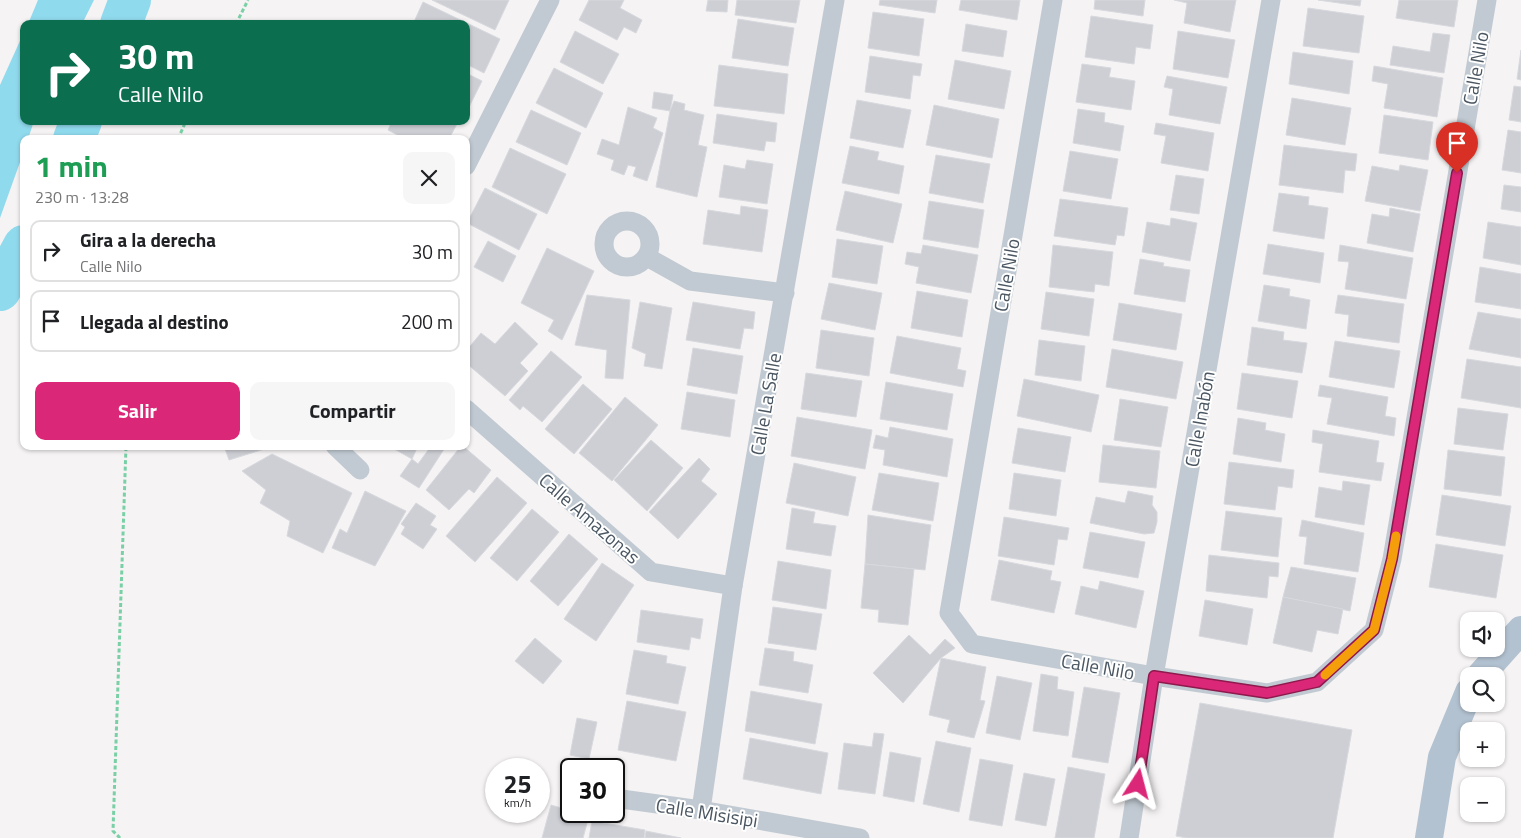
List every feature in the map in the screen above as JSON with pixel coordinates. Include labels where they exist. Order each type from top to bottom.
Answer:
[{"type":"main road","points":[[1488,667],[1521,630]]},
{"type":"main road","points":[[1429,838],[1442,757],[1461,712]]},
{"type":"street","points":[[470,158],[550,0]]},
{"type":"street","name":"Calle La Salle","points":[[701,810],[733,586],[835,0]]},
{"type":"street","name":"Calle Nilo","points":[[1053,0],[948,613],[972,644],[1154,676],[1267,693],[1317,682],[1374,630],[1392,559],[1487,0]]},
{"type":"street","name":"Calle Inabón","points":[[1129,838],[1154,676],[1272,0]]},
{"type":"street","points":[[647,257],[690,281],[785,293]]},
{"type":"street","name":"Calle Amazonas","points":[[470,413],[651,572],[733,586]]},
{"type":"street","points":[[339,450],[360,470]]},
{"type":"street","name":"Calle Misisipi","points":[[625,800],[701,810],[860,838]]},
{"type":"path","points":[[238,20],[248,0]]},
{"type":"path","points":[[120,838],[112,831],[126,450]]},
{"type":"water","points":[[38,0],[94,0],[84,20],[30,20]]},
{"type":"water","points":[[20,41],[20,125],[33,125],[29,135],[20,135],[20,162],[0,218],[0,85]]},
{"type":"building","points":[[432,0],[509,0],[495,30]]},
{"type":"building","points":[[589,0],[624,0],[620,8],[642,20],[636,33],[624,27],[617,40],[579,20]]},
{"type":"building","points":[[708,0],[728,0],[727,12],[706,11]]},
{"type":"building","points":[[737,0],[800,0],[796,23],[735,15]]},
{"type":"building","points":[[880,0],[937,0],[935,13],[879,5]]},
{"type":"building","points":[[961,0],[1020,0],[1017,20],[959,10]]},
{"type":"building","points":[[1095,0],[1145,0],[1143,16],[1094,9]]},
{"type":"building","points":[[1174,0],[1236,0],[1230,32],[1184,23],[1187,3]]},
{"type":"building","points":[[1318,0],[1361,0],[1360,6]]},
{"type":"building","points":[[1399,0],[1458,0],[1454,27],[1396,18]]},
{"type":"building","points":[[423,2],[460,20],[415,20]]},
{"type":"building","points":[[1308,8],[1364,16],[1359,53],[1303,46]]},
{"type":"building","points":[[873,12],[924,19],[919,56],[868,48]]},
{"type":"building","points":[[1091,16],[1153,25],[1150,49],[1136,47],[1134,64],[1085,57]]},
{"type":"building","points":[[738,19],[794,28],[788,66],[732,58]]},
{"type":"building","points":[[966,24],[1007,31],[1003,57],[962,51]]},
{"type":"building","points":[[470,25],[500,39],[484,73],[470,66]]},
{"type":"building","points":[[575,31],[619,54],[603,84],[560,62]]},
{"type":"building","points":[[1178,31],[1235,40],[1228,78],[1173,69]]},
{"type":"building","points":[[1433,33],[1450,35],[1444,73],[1390,65],[1393,46],[1430,52]]},
{"type":"building","points":[[1521,50],[1521,80],[1517,79]]},
{"type":"building","points":[[1293,52],[1353,61],[1349,94],[1289,84]]},
{"type":"building","points":[[870,56],[922,64],[920,76],[913,75],[910,99],[865,92]]},
{"type":"building","points":[[955,60],[1011,71],[1004,109],[948,99]]},
{"type":"building","points":[[1082,64],[1111,68],[1109,77],[1135,81],[1131,110],[1076,102]]},
{"type":"building","points":[[719,65],[788,74],[784,114],[714,106]]},
{"type":"building","points":[[1374,66],[1443,78],[1437,117],[1384,108],[1388,84],[1372,81]]},
{"type":"building","points":[[554,68],[603,93],[586,128],[536,103]]},
{"type":"building","points":[[470,75],[482,81],[470,105]]},
{"type":"building","points":[[1167,76],[1227,87],[1220,124],[1169,115],[1173,89],[1164,87]]},
{"type":"building","points":[[1514,86],[1521,87],[1521,122],[1509,120]]},
{"type":"building","points":[[654,92],[673,95],[670,111],[652,108]]},
{"type":"building","points":[[1292,98],[1351,108],[1345,145],[1286,135]]},
{"type":"building","points":[[857,100],[911,110],[903,148],[850,138]]},
{"type":"building","points":[[674,101],[685,104],[684,110],[704,115],[698,145],[707,147],[697,197],[656,187],[670,111]]},
{"type":"building","points":[[934,105],[999,119],[992,158],[926,145]]},
{"type":"building","points":[[628,107],[657,118],[653,128],[663,133],[647,181],[633,176],[636,167],[628,165],[624,175],[611,170],[614,160],[597,154],[602,139],[619,145]]},
{"type":"building","points":[[1078,109],[1105,113],[1104,122],[1124,126],[1120,151],[1073,143]]},
{"type":"building","points":[[531,110],[581,133],[567,165],[516,142]]},
{"type":"building","points":[[717,114],[777,123],[775,142],[766,141],[764,151],[713,143]]},
{"type":"building","points":[[1384,115],[1433,122],[1428,160],[1379,153]]},
{"type":"building","points":[[1156,123],[1214,133],[1208,171],[1161,163],[1166,136],[1154,134]]},
{"type":"building","points":[[390,125],[456,125],[451,135],[397,135],[388,130]]},
{"type":"building","points":[[1508,130],[1521,132],[1521,173],[1502,170]]},
{"type":"building","points":[[1284,145],[1357,154],[1355,171],[1345,170],[1343,193],[1279,185]]},
{"type":"building","points":[[850,146],[879,152],[877,160],[904,166],[899,194],[842,183]]},
{"type":"building","points":[[510,148],[566,174],[547,214],[492,187]]},
{"type":"building","points":[[1070,151],[1118,159],[1111,199],[1063,191]]},
{"type":"building","points":[[936,155],[990,164],[983,203],[929,193]]},
{"type":"building","points":[[747,160],[773,164],[767,204],[719,197],[724,165],[745,169]]},
{"type":"building","points":[[1400,165],[1428,170],[1420,211],[1365,201],[1372,166],[1399,171]]},
{"type":"building","points":[[1176,175],[1204,179],[1199,214],[1170,210]]},
{"type":"building","points":[[1504,185],[1521,187],[1521,212],[1501,209]]},
{"type":"building","points":[[485,188],[537,214],[519,250],[470,225],[470,217]]},
{"type":"building","points":[[845,191],[902,204],[893,243],[836,230]]},
{"type":"building","points":[[1279,193],[1309,197],[1308,205],[1328,208],[1324,239],[1273,231]]},
{"type":"building","points":[[1060,199],[1128,208],[1124,236],[1117,235],[1115,245],[1054,236]]},
{"type":"building","points":[[929,201],[984,210],[978,248],[923,239]]},
{"type":"building","points":[[741,206],[768,210],[762,252],[703,244],[708,210],[740,215]]},
{"type":"building","points":[[1390,208],[1420,214],[1413,252],[1367,243],[1372,214],[1389,217]]},
{"type":"building","points":[[1171,218],[1197,223],[1190,261],[1142,252],[1147,222],[1170,226]]},
{"type":"building","points":[[1488,222],[1521,227],[1521,265],[1483,258]]},
{"type":"building","points":[[837,239],[883,246],[877,284],[832,277]]},
{"type":"building","points":[[488,241],[516,256],[503,282],[474,267]]},
{"type":"building","points":[[1268,244],[1324,253],[1320,283],[1263,274]]},
{"type":"building","points":[[923,245],[978,255],[971,293],[916,283],[919,267],[905,264],[907,252],[921,254]]},
{"type":"building","points":[[1053,245],[1113,252],[1109,286],[1095,284],[1094,292],[1049,287]]},
{"type":"building","points":[[1340,245],[1413,258],[1406,299],[1345,289],[1349,262],[1338,261]]},
{"type":"building","points":[[547,248],[594,271],[562,340],[548,331],[554,320],[521,303]]},
{"type":"building","points":[[1140,259],[1164,263],[1163,266],[1190,270],[1185,302],[1134,294]]},
{"type":"building","points":[[1480,267],[1521,274],[1521,309],[1475,302]]},
{"type":"building","points":[[829,283],[882,293],[875,330],[821,319]]},
{"type":"building","points":[[1264,285],[1290,289],[1289,296],[1310,300],[1306,329],[1258,321]]},
{"type":"building","points":[[917,291],[968,300],[962,337],[911,328]]},
{"type":"building","points":[[1046,292],[1094,299],[1089,336],[1041,329]]},
{"type":"building","points":[[587,295],[630,300],[623,379],[605,378],[607,350],[575,345]]},
{"type":"building","points":[[1338,295],[1404,304],[1399,343],[1347,336],[1349,315],[1335,313]]},
{"type":"building","points":[[640,302],[672,308],[662,369],[644,366],[646,354],[632,348]]},
{"type":"building","points":[[693,302],[755,312],[753,329],[744,328],[740,349],[686,340]]},
{"type":"building","points":[[1119,303],[1182,314],[1176,350],[1113,340]]},
{"type":"building","points":[[1478,312],[1521,319],[1521,358],[1469,349]]},
{"type":"building","points":[[515,322],[538,344],[520,363],[528,371],[505,396],[470,366],[470,346],[481,333],[495,344]]},
{"type":"building","points":[[1252,327],[1284,332],[1283,340],[1307,343],[1302,373],[1247,365]]},
{"type":"building","points":[[821,330],[874,338],[869,376],[816,368]]},
{"type":"building","points":[[897,336],[961,348],[957,369],[966,371],[963,387],[890,373]]},
{"type":"building","points":[[1039,340],[1085,346],[1081,381],[1035,375]]},
{"type":"building","points":[[1335,341],[1400,351],[1394,388],[1329,377]]},
{"type":"building","points":[[693,348],[743,356],[737,394],[687,385]]},
{"type":"building","points":[[1112,349],[1183,362],[1176,399],[1106,387]]},
{"type":"building","points":[[551,351],[582,377],[542,422],[523,406],[520,410],[509,400]]},
{"type":"building","points":[[1467,359],[1521,367],[1521,408],[1461,398]]},
{"type":"building","points":[[806,373],[862,381],[856,417],[801,409]]},
{"type":"building","points":[[1242,373],[1298,381],[1292,418],[1237,409]]},
{"type":"building","points":[[1024,379],[1099,395],[1091,432],[1017,416]]},
{"type":"building","points":[[886,382],[953,394],[947,430],[880,419]]},
{"type":"building","points":[[583,384],[612,409],[574,454],[545,429]]},
{"type":"building","points":[[1320,385],[1388,397],[1385,416],[1396,418],[1394,436],[1327,424],[1332,398],[1318,396]]},
{"type":"building","points":[[687,392],[735,400],[730,437],[681,429]]},
{"type":"building","points":[[625,397],[658,425],[612,481],[579,453]]},
{"type":"building","points":[[1120,399],[1168,407],[1161,447],[1114,440]]},
{"type":"building","points":[[1458,408],[1508,414],[1503,450],[1454,444]]},
{"type":"building","points":[[797,417],[872,430],[865,469],[791,456]]},
{"type":"building","points":[[1238,418],[1266,423],[1265,430],[1285,434],[1281,462],[1233,454]]},
{"type":"building","points":[[890,427],[953,439],[947,477],[883,465],[885,450],[873,448],[876,435],[888,438]]},
{"type":"building","points":[[1018,428],[1071,437],[1065,472],[1012,463]]},
{"type":"building","points":[[1313,430],[1379,441],[1376,462],[1384,463],[1381,481],[1319,472],[1323,444],[1312,442]]},
{"type":"building","points":[[651,440],[683,468],[647,511],[614,480]]},
{"type":"building","points":[[1103,445],[1160,451],[1156,488],[1099,482]]},
{"type":"building","points":[[225,450],[261,450],[229,460]]},
{"type":"building","points":[[396,450],[416,450],[412,459]]},
{"type":"building","points":[[428,450],[443,450],[419,488],[400,476],[412,459],[418,464]]},
{"type":"building","points":[[458,450],[468,450],[491,470],[474,493],[469,489],[449,510],[426,490]]},
{"type":"building","points":[[1448,450],[1505,457],[1501,496],[1444,489]]},
{"type":"building","points":[[272,454],[352,493],[323,553],[287,536],[290,521],[260,503],[266,490],[242,471]]},
{"type":"building","points":[[699,458],[710,469],[701,481],[717,494],[678,539],[649,512]]},
{"type":"building","points":[[1229,462],[1294,470],[1292,488],[1278,486],[1275,510],[1224,504]]},
{"type":"building","points":[[794,463],[856,477],[848,516],[786,503]]},
{"type":"building","points":[[879,473],[939,483],[933,521],[872,510]]},
{"type":"building","points":[[1014,473],[1061,480],[1056,516],[1009,509]]},
{"type":"building","points":[[497,477],[527,503],[475,562],[446,536]]},
{"type":"building","points":[[1343,481],[1370,485],[1364,525],[1315,517],[1319,487],[1342,491]]},
{"type":"building","points":[[365,491],[406,511],[375,566],[332,548],[340,529],[347,533]]},
{"type":"building","points":[[1128,491],[1153,496],[1152,505],[1157,512],[1154,533],[1144,534],[1090,523],[1096,497],[1125,503]]},
{"type":"building","points":[[1442,495],[1511,506],[1505,546],[1436,535]]},
{"type":"building","points":[[416,503],[436,516],[430,525],[437,529],[423,549],[401,534],[405,527],[401,524]]},
{"type":"building","points":[[792,508],[815,512],[813,523],[836,526],[831,556],[786,549]]},
{"type":"building","points":[[532,509],[559,532],[517,581],[490,558]]},
{"type":"building","points":[[1226,511],[1282,518],[1278,557],[1221,550]]},
{"type":"building","points":[[868,515],[931,525],[925,570],[865,564]]},
{"type":"building","points":[[1004,517],[1069,528],[1067,540],[1058,539],[1054,565],[998,556]]},
{"type":"building","points":[[1302,520],[1364,533],[1358,572],[1304,564],[1307,537],[1299,536]]},
{"type":"building","points":[[1090,532],[1145,542],[1138,578],[1083,568]]},
{"type":"building","points":[[569,534],[598,559],[558,606],[530,581]]},
{"type":"building","points":[[1436,544],[1503,555],[1496,598],[1429,587]]},
{"type":"building","points":[[1209,555],[1279,563],[1278,577],[1269,576],[1267,598],[1206,591]]},
{"type":"building","points":[[999,560],[1052,571],[1050,580],[1061,582],[1054,613],[991,600]]},
{"type":"building","points":[[778,561],[831,570],[826,609],[772,600]]},
{"type":"building","points":[[602,563],[634,585],[596,641],[564,619]]},
{"type":"building","points":[[865,564],[914,569],[908,625],[878,622],[879,610],[861,608]]},
{"type":"building","points":[[1291,567],[1356,578],[1350,611],[1283,597]]},
{"type":"building","points":[[1100,581],[1144,591],[1136,628],[1075,614],[1081,586],[1098,590]]},
{"type":"building","points":[[1283,597],[1343,609],[1338,634],[1317,630],[1312,652],[1273,643]]},
{"type":"building","points":[[1205,600],[1253,609],[1247,645],[1199,636]]},
{"type":"building","points":[[773,607],[822,614],[816,650],[768,643]]},
{"type":"building","points":[[641,610],[703,619],[700,639],[691,637],[689,650],[637,642]]},
{"type":"building","points":[[909,635],[930,655],[945,639],[955,648],[941,658],[903,703],[873,673]]},
{"type":"building","points":[[535,638],[562,661],[543,684],[515,661]]},
{"type":"building","points":[[765,648],[794,652],[793,661],[813,665],[808,693],[759,685]]},
{"type":"building","points":[[634,650],[667,656],[666,663],[686,667],[678,704],[626,694]]},
{"type":"building","points":[[941,658],[986,667],[980,700],[985,701],[974,738],[947,732],[950,720],[929,715]]},
{"type":"building","points":[[1041,674],[1058,677],[1057,689],[1074,692],[1068,736],[1033,731]]},
{"type":"building","points":[[997,676],[1032,683],[1020,740],[986,733]]},
{"type":"building","points":[[1084,687],[1120,693],[1108,763],[1072,757]]},
{"type":"building","points":[[751,691],[822,704],[815,744],[745,731]]},
{"type":"building","points":[[627,701],[686,712],[676,761],[618,750]]},
{"type":"building","points":[[1200,703],[1352,730],[1333,838],[1187,838],[1176,836]]},
{"type":"building","points":[[577,718],[597,722],[589,758],[570,755]]},
{"type":"building","points":[[874,733],[884,734],[875,794],[838,789],[844,743],[872,747]]},
{"type":"building","points":[[750,738],[828,753],[821,794],[743,779]]},
{"type":"building","points":[[936,741],[971,748],[959,812],[923,804]]},
{"type":"building","points":[[890,752],[921,758],[914,802],[883,796]]},
{"type":"building","points":[[980,759],[1013,765],[1002,826],[969,820]]},
{"type":"building","points":[[1068,767],[1105,774],[1094,838],[1055,838]]},
{"type":"building","points":[[1024,773],[1055,779],[1046,826],[1015,820]]},
{"type":"building","points":[[551,805],[560,808],[560,823],[587,823],[583,838],[542,838],[546,823],[550,823]]},
{"type":"building","points":[[592,823],[604,823],[645,830],[644,838],[589,838]]},
{"type":"building","points":[[646,831],[681,838],[645,838]]},
{"type":"waterway","points":[[122,20],[130,0]]},
{"type":"waterway","points":[[76,135],[79,125]]},
{"type":"waterway","points":[[0,290],[20,253]]},
{"type":"slow traffic","points":[[1325,675],[1374,630],[1396,536]]},
{"type":"route","points":[[1138,784],[1154,676],[1267,693],[1317,682],[1374,630],[1392,559],[1457,173]]}]
